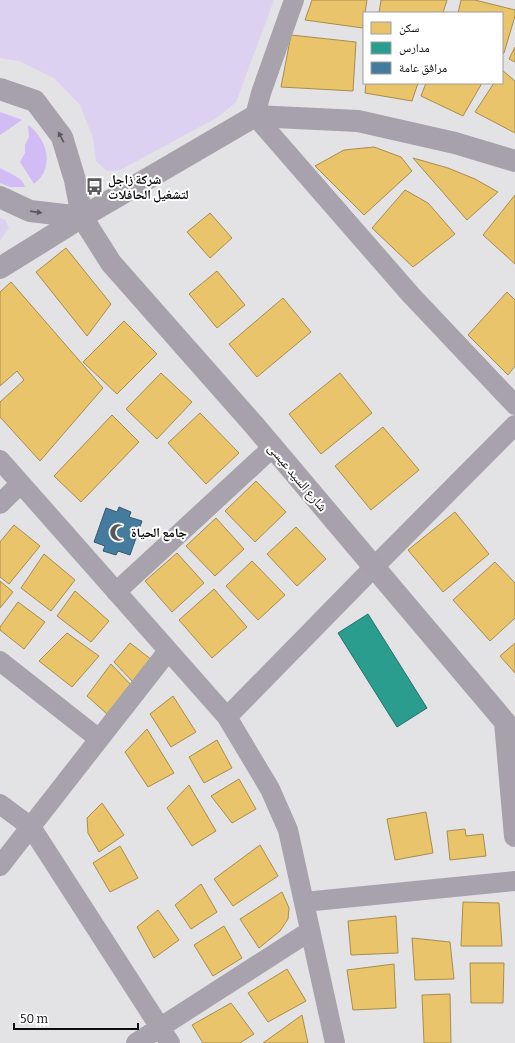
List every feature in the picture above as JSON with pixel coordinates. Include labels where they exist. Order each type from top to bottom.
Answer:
[{"type":"street","points":[[255,116],[261,93],[294,0]]},
{"type":"street","points":[[0,89],[35,101],[62,137],[75,180],[82,217]]},
{"type":"street","points":[[255,116],[411,295],[515,405]]},
{"type":"street","points":[[0,268],[82,217],[255,116],[358,121],[455,143],[515,161]]},
{"type":"street","points":[[0,197],[30,212],[82,217]]},
{"type":"street","name":"شارع السيد عيسى","points":[[82,217],[111,264],[273,447],[374,566],[510,720],[515,836]]},
{"type":"street","points":[[227,717],[374,566],[515,425]]},
{"type":"street","points":[[116,592],[273,447]]},
{"type":"street","points":[[0,460],[227,717],[270,789],[288,830],[335,1043]]},
{"type":"street","points":[[0,504],[20,484]]},
{"type":"street","points":[[0,866],[168,651]]},
{"type":"street","points":[[0,661],[99,739]]},
{"type":"street","points":[[0,804],[30,827],[165,1035]]},
{"type":"street","points":[[304,902],[515,881]]},
{"type":"street","points":[[136,1043],[165,1035],[310,931]]},
{"type":"shaded area","points":[[0,0],[274,0],[236,102],[218,117],[120,170],[107,171],[96,161],[93,138],[80,105],[54,78],[19,61],[0,58]]},
{"type":"shaded area","points":[[0,112],[20,119],[22,120],[0,135]]},
{"type":"shaded area","points":[[28,125],[37,133],[44,144],[47,157],[47,163],[44,171],[34,184],[20,162],[25,153],[25,145],[29,137]]},
{"type":"shaded area","points":[[0,168],[18,178],[25,187],[10,187],[0,183]]},
{"type":"shaded area","points":[[0,218],[5,220],[9,228],[0,241]]},
{"type":"building: سكن","points":[[312,0],[367,0],[365,12],[363,12],[363,28],[305,20]]},
{"type":"building: سكن","points":[[381,0],[447,0],[443,12],[379,12]]},
{"type":"building: سكن","points":[[461,0],[475,0],[515,10],[515,16],[504,53],[503,12],[458,12]]},
{"type":"building: سكن","points":[[291,35],[356,42],[353,91],[281,87]]},
{"type":"building: سكن","points":[[515,47],[515,62],[509,59]]},
{"type":"building: سكن","points":[[503,71],[515,81],[515,133],[475,112],[493,84],[503,84]]},
{"type":"building: سكن","points":[[366,84],[418,84],[412,101],[365,93]]},
{"type":"building: سكن","points":[[426,84],[481,84],[463,116],[421,96]]},
{"type":"building: سكن","points":[[374,147],[401,157],[412,171],[364,215],[315,166],[344,150]]},
{"type":"building: سكن","points":[[413,158],[448,168],[475,179],[498,192],[467,220]]},
{"type":"building: سكن","points":[[405,190],[428,203],[455,234],[413,267],[372,228]]},
{"type":"building: سكن","points":[[515,195],[515,264],[483,235]]},
{"type":"building: سكن","points":[[210,213],[232,238],[210,258],[187,232]]},
{"type":"building: سكن","points":[[66,248],[111,304],[87,336],[36,272]]},
{"type":"building: سكن","points":[[217,271],[245,305],[217,328],[189,294]]},
{"type":"building: سكن","points":[[11,282],[103,388],[40,461],[0,417],[0,402],[24,380],[17,371],[0,386],[0,292]]},
{"type":"building: سكن","points":[[507,292],[515,300],[515,366],[508,375],[468,335]]},
{"type":"building: سكن","points":[[283,298],[311,332],[257,377],[229,344]]},
{"type":"building: سكن","points":[[124,321],[157,354],[117,394],[83,362]]},
{"type":"building: سكن","points":[[161,373],[192,402],[157,439],[126,409]]},
{"type":"building: سكن","points":[[340,373],[372,413],[321,454],[289,414]]},
{"type":"building: سكن","points":[[200,413],[239,453],[206,484],[168,443]]},
{"type":"building: سكن","points":[[112,415],[139,442],[81,502],[54,476]]},
{"type":"building: سكن","points":[[383,427],[419,470],[371,510],[335,466]]},
{"type":"building: سكن","points":[[256,481],[286,512],[255,542],[225,511]]},
{"type":"building: سكن","points":[[455,512],[489,554],[443,592],[408,550]]},
{"type":"building: سكن","points":[[216,518],[244,549],[215,576],[186,546]]},
{"type":"building: سكن","points":[[14,525],[40,546],[9,584],[0,577],[0,542]]},
{"type":"building: سكن","points":[[296,527],[326,559],[297,586],[267,554]]},
{"type":"building: سكن","points":[[177,553],[204,583],[172,612],[145,581]]},
{"type":"building: سكن","points":[[44,554],[75,580],[51,611],[21,588]]},
{"type":"building: سكن","points":[[252,561],[285,595],[258,620],[226,586]]},
{"type":"building: سكن","points":[[495,562],[515,583],[515,618],[490,641],[453,600]]},
{"type":"building: سكن","points":[[0,581],[13,592],[0,608]]},
{"type":"building: سكن","points":[[214,589],[247,627],[212,658],[179,620]]},
{"type":"building: سكن","points":[[75,591],[109,621],[91,642],[57,616]]},
{"type":"building: سكن","points":[[18,602],[45,622],[24,649],[0,630],[0,627]]},
{"type":"building: سكن","points":[[67,633],[99,656],[72,687],[39,661]]},
{"type":"building: سكن","points":[[130,643],[152,660],[133,682],[114,662]]},
{"type":"building: سكن","points":[[515,643],[515,673],[500,656]]},
{"type":"building: سكن","points":[[111,664],[131,685],[107,714],[87,696]]},
{"type":"building: سكن","points":[[173,696],[196,732],[171,747],[150,714]]},
{"type":"building: سكن","points":[[147,729],[174,773],[148,787],[125,752]]},
{"type":"building: سكن","points":[[217,740],[232,768],[204,783],[189,757]]},
{"type":"building: سكن","points":[[239,779],[256,809],[232,823],[211,796]]},
{"type":"building: سكن","points":[[189,785],[216,831],[192,846],[167,808]]},
{"type":"building: سكن","points":[[102,803],[124,835],[99,852],[88,833],[87,818]]},
{"type":"building: سكن","points":[[426,812],[433,853],[395,860],[387,819]]},
{"type":"building: سكن","points":[[465,829],[466,836],[483,834],[486,856],[450,860],[447,831]]},
{"type":"building: سكن","points":[[260,845],[278,876],[233,906],[214,879]]},
{"type":"building: سكن","points":[[120,846],[138,878],[110,892],[93,863]]},
{"type":"building: سكن","points":[[201,884],[217,912],[191,929],[175,905]]},
{"type":"building: سكن","points":[[282,892],[289,908],[288,919],[280,931],[259,948],[240,919]]},
{"type":"building: سكن","points":[[463,902],[499,903],[502,946],[461,946]]},
{"type":"building: سكن","points":[[158,910],[179,940],[154,958],[137,927]]},
{"type":"building: سكن","points":[[396,916],[398,953],[351,955],[348,921]]},
{"type":"building: سكن","points":[[224,926],[242,958],[213,976],[194,945]]},
{"type":"building: سكن","points":[[412,938],[450,942],[454,979],[415,980]]},
{"type":"building: سكن","points":[[470,963],[504,963],[503,1003],[471,1003]]},
{"type":"building: سكن","points":[[394,964],[396,1008],[353,1010],[347,970]]},
{"type":"building: سكن","points":[[287,969],[306,1001],[268,1022],[248,993]]},
{"type":"building: سكن","points":[[450,994],[451,1043],[424,1043],[422,995]]},
{"type":"building: سكن","points":[[231,1003],[254,1034],[240,1043],[203,1043],[192,1025]]},
{"type":"building: سكن","points":[[302,1015],[308,1043],[263,1043]]},
{"type":"building: مدارس","points":[[368,614],[427,708],[397,727],[338,633]]},
{"type":"building: مرافق عامة","name":"جامع الحياة","points":[[119,507],[131,512],[129,517],[142,521],[130,555],[118,551],[116,555],[103,551],[105,546],[94,542],[106,508],[117,512]]},
{"type":"place","name":"شركة زاجل لتشغيل الحافلات","points":[[95,186]]},
{"type":"place","name":"جامع الحياة","points":[[118,532]]}]
